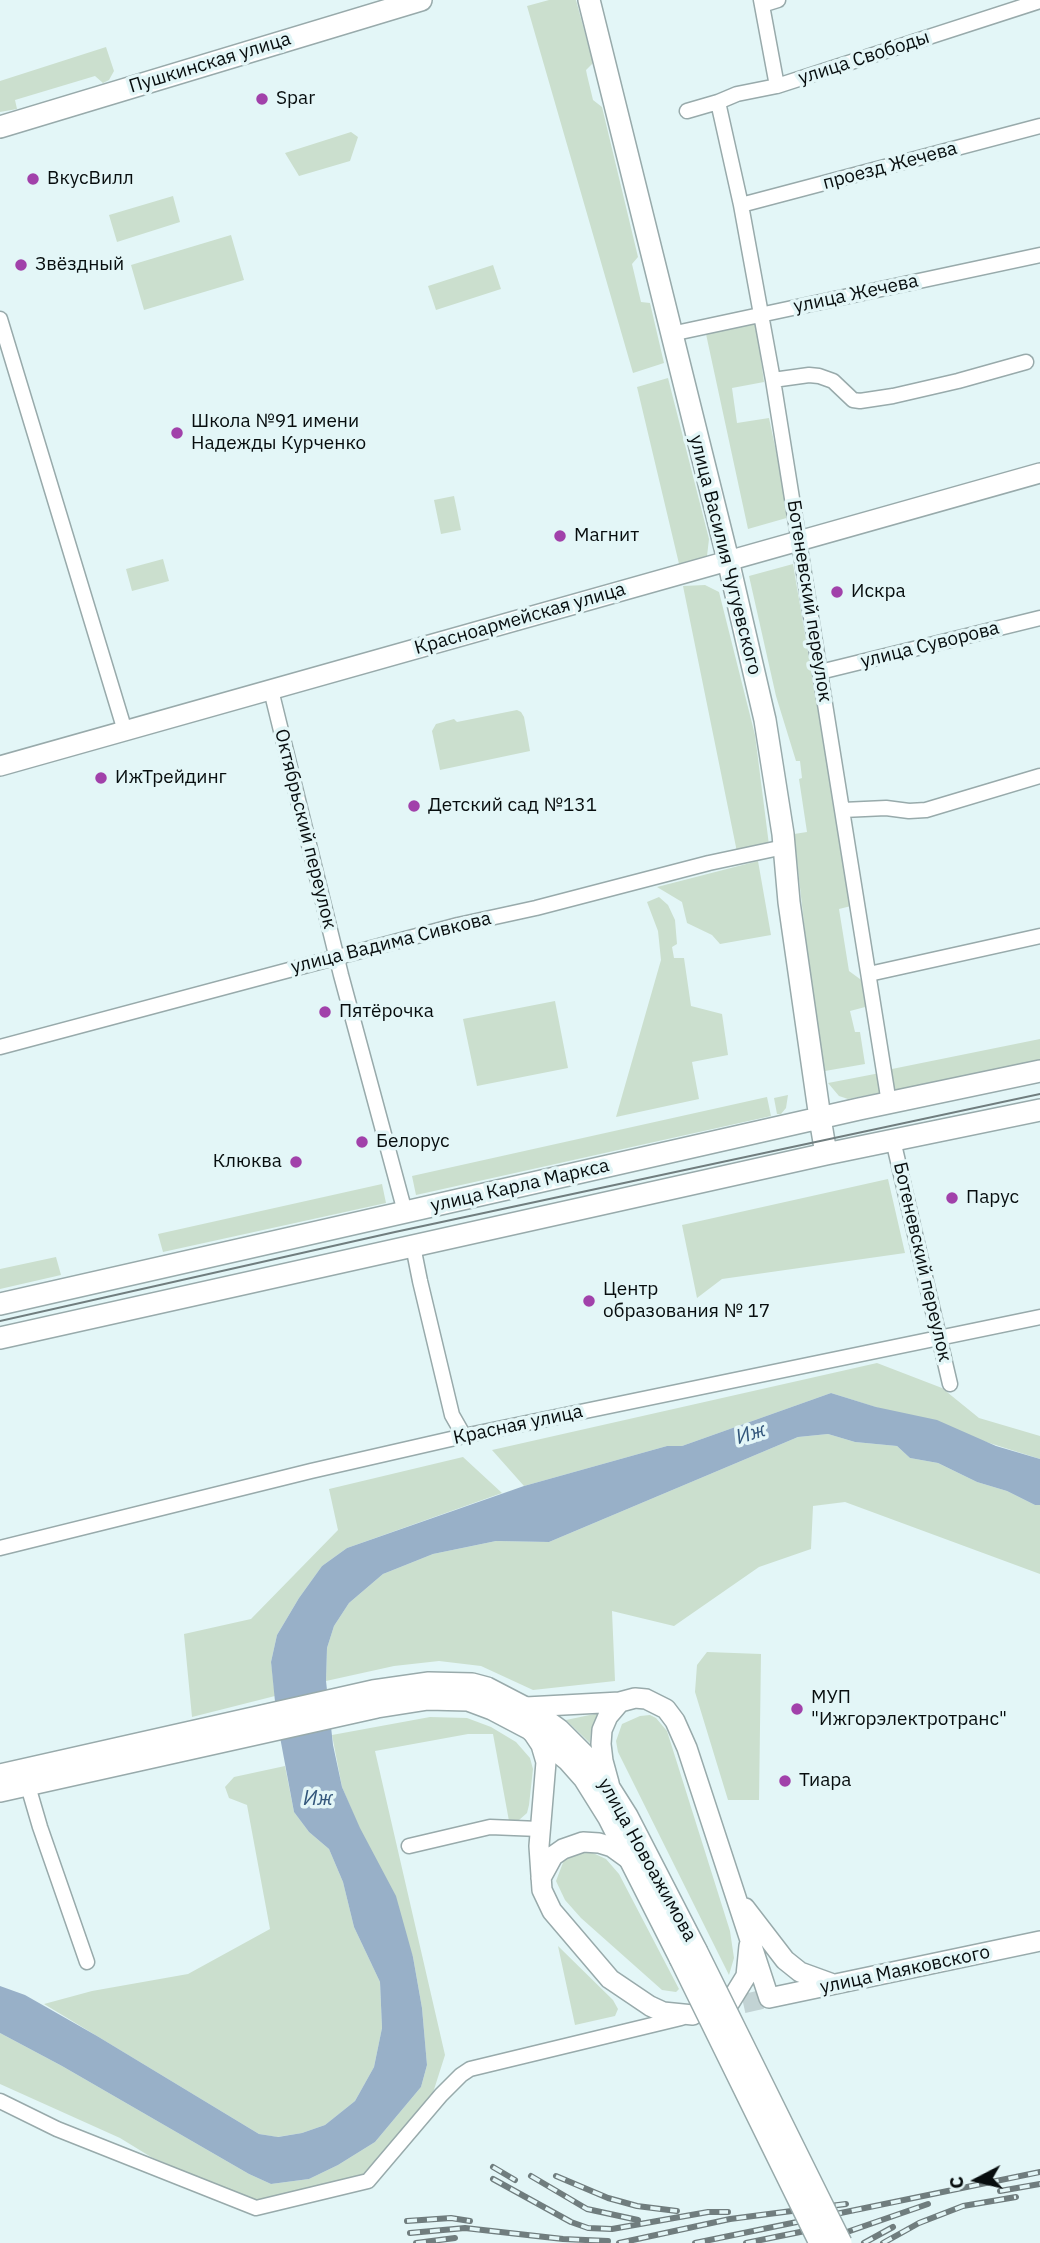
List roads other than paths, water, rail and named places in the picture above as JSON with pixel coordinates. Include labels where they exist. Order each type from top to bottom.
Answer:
[{"type":"main road","name":"Пушкинская улица","points":[[0,127],[421,0]]},
{"type":"main road","name":"улица Василия Чугуевского","points":[[589,0],[765,720],[827,1154]]},
{"type":"main road","name":"Красноармейская улица","points":[[0,766],[1040,473]]},
{"type":"main road","name":"улица Карла Маркса","points":[[0,1304],[820,1118],[1040,1072]]},
{"type":"main road","name":"улица Карла Маркса","points":[[0,1338],[827,1154],[1040,1110]]},
{"type":"main road","name":"улица Новоажимова","points":[[223,1732],[373,1691],[429,1683],[472,1684],[486,1688],[526,1707],[559,1730],[582,1751],[610,1788],[647,1852],[688,1954],[820,2243]]},
{"type":"main road","name":"улица Новоажимова","points":[[223,1732],[428,1699],[468,1700],[530,1729],[568,1760],[584,1778],[630,1860],[688,1954],[841,2243]]},
{"type":"main road","points":[[526,1707],[646,1699],[666,1709],[676,1721],[750,1938],[746,1976],[730,2002],[720,2009]]},
{"type":"main road","points":[[610,1788],[603,1762],[602,1730],[608,1716],[620,1702]]},
{"type":"main road","points":[[530,1729],[541,1745],[547,1762],[539,1829],[540,1879],[545,1900],[610,1979],[650,2006],[663,2011],[693,2015]]},
{"type":"main road","points":[[0,1775],[223,1732]]},
{"type":"main road","points":[[0,1791],[28,1786],[223,1732]]},
{"type":"main road","points":[[540,1879],[553,1856],[563,1849],[583,1842],[612,1847],[630,1860]]},
{"type":"main road","points":[[737,1897],[785,1960],[800,1972],[834,1984]]},
{"type":"main road","name":"улица Маяковского","points":[[750,1938],[769,1998],[1040,1941]]},
{"type":"street","points":[[777,86],[761,2],[778,0]]},
{"type":"street","name":"улица Свободы","points":[[687,111],[737,94],[777,86],[1040,1]]},
{"type":"street","name":"Ботеневский переулок","points":[[718,102],[762,314],[889,1103]]},
{"type":"street","name":"проезд Жечева","points":[[741,205],[1040,126]]},
{"type":"street","name":"улица Жечева","points":[[671,334],[1040,255]]},
{"type":"street","points":[[0,319],[125,731]]},
{"type":"street","points":[[773,380],[818,376],[832,381],[853,400],[860,401],[958,381],[1026,362]]},
{"type":"street","name":"улица Суворова","points":[[821,672],[1040,618]]},
{"type":"street","name":"Октябрьский переулок","points":[[271,690],[405,1212]]},
{"type":"street","points":[[843,810],[926,810],[1040,776]]},
{"type":"street","name":"улица Вадима Сивкова","points":[[0,1047],[338,957],[709,863],[784,848]]},
{"type":"street","points":[[869,974],[1040,936]]},
{"type":"street","name":"Ботеневский переулок","points":[[893,1140],[950,1384]]},
{"type":"street","points":[[413,1246],[452,1415],[464,1436]]},
{"type":"street","name":"Красная улица","points":[[0,1548],[464,1436],[1040,1317]]},
{"type":"street","points":[[28,1786],[88,1962]]},
{"type":"street","points":[[409,1846],[490,1827],[539,1829]]},
{"type":"street","points":[[0,2101],[57,2129],[256,2208],[368,2181],[441,2095],[470,2070],[693,2015]]},
{"type":"water","name":"Иж","points":[[831,1393],[876,1407],[937,1420],[996,1446],[1040,1459],[1040,1505],[977,1482],[938,1463],[910,1458],[897,1446],[855,1442],[828,1434],[798,1437],[549,1542],[496,1541],[433,1554],[383,1574],[349,1603],[334,1626],[327,1648],[326,1681],[333,1745],[342,1787],[396,1896],[413,1957],[422,2008],[427,2065],[421,2087],[375,2142],[309,2179],[271,2184],[0,2033],[0,1986],[25,1995],[97,2036],[259,2134],[278,2137],[325,2125],[355,2101],[374,2067],[382,2028],[380,1982],[354,1927],[343,1882],[329,1849],[309,1832],[294,1812],[277,1721],[271,1662],[277,1635],[299,1598],[322,1566],[347,1548],[524,1486],[667,1446],[682,1446]]},
{"type":"tunnel","points":[[715,2010],[769,1998]]},
{"type":"tram line","points":[[0,1321],[395,1232],[1040,1094]]},
{"type":"railway","points":[[493,2167],[515,2180]]},
{"type":"railway","points":[[695,2243],[1040,2172]]},
{"type":"railway","points":[[531,2176],[587,2209],[638,2220]]},
{"type":"railway","points":[[556,2176],[608,2198],[637,2206],[677,2211]]},
{"type":"railway","points":[[493,2179],[571,2222],[588,2228],[612,2229],[708,2212],[728,2212]]},
{"type":"railway","points":[[1000,2191],[1040,2184]]},
{"type":"railway","points":[[883,2243],[919,2223],[963,2206],[1016,2197]]},
{"type":"railway","points":[[619,2243],[730,2219],[846,2204]]},
{"type":"railway","points":[[815,2243],[928,2204]]},
{"type":"railway","points":[[407,2221],[451,2218],[470,2221]]},
{"type":"railway","points":[[864,2243],[893,2227]]},
{"type":"railway","points":[[410,2233],[465,2228],[608,2241]]},
{"type":"railway","points":[[746,2243],[805,2231]]},
{"type":"railway","points":[[416,2243],[455,2238]]},
{"type":"place","name":"Spar","points":[[262,99]]},
{"type":"place","name":"ВкусВилл","points":[[33,179]]},
{"type":"place","name":"Звёздный","points":[[21,265]]},
{"type":"place","name":"Школа №91 имени Надежды Курченко","points":[[177,433]]},
{"type":"place","name":"Магнит","points":[[560,536]]},
{"type":"place","name":"Искра","points":[[837,592]]},
{"type":"place","name":"ИжТрейдинг","points":[[101,778]]},
{"type":"place","name":"Детский сад №131","points":[[414,806]]},
{"type":"place","name":"Пятёрочка","points":[[325,1012]]},
{"type":"place","name":"Белорус","points":[[362,1142]]},
{"type":"place","name":"Клюква","points":[[296,1162]]},
{"type":"place","name":"Парус","points":[[952,1198]]},
{"type":"place","name":"Центр образования № 17","points":[[589,1301]]},
{"type":"place","name":"МУП \"Ижгорэлектротранс\"","points":[[797,1709]]},
{"type":"place","name":"Тиара","points":[[785,1781]]}]
